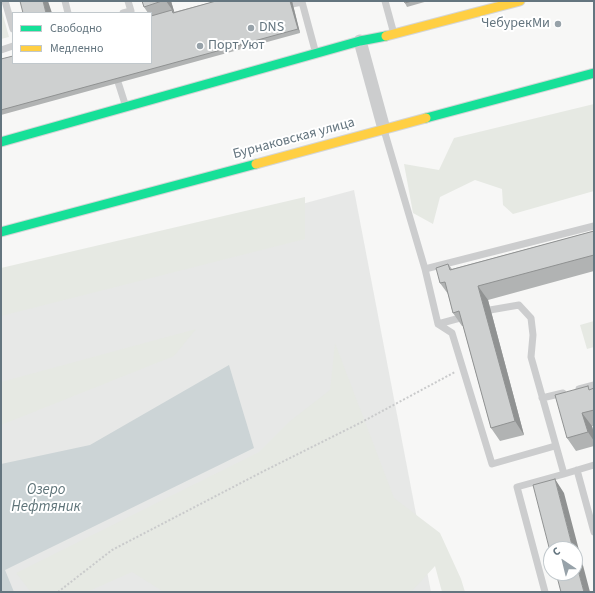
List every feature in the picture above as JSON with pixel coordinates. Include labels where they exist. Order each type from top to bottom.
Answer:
[{"type":"main road","points":[[1,142],[360,42],[520,1]]},
{"type":"main road","name":"Бурнаковская улица","points":[[1,232],[594,73]]},
{"type":"street","points":[[360,42],[384,129]]},
{"type":"lane","points":[[5,1],[12,25]]},
{"type":"lane","points":[[65,1],[68,12]]},
{"type":"lane","points":[[127,12],[131,11],[128,1]]},
{"type":"lane","points":[[385,1],[394,34]]},
{"type":"lane","points":[[292,4],[302,2],[316,54]]},
{"type":"lane","points":[[1,50],[12,46]]},
{"type":"lane","points":[[118,82],[126,107]]},
{"type":"lane","points":[[384,129],[425,269],[438,324],[452,333],[492,464],[555,446]]},
{"type":"lane","points":[[425,269],[594,226]]},
{"type":"lane","points":[[490,310],[519,305],[531,318],[533,335],[531,357],[564,474]]},
{"type":"lane","points":[[438,324],[460,318]]},
{"type":"lane","points":[[542,398],[594,385]]},
{"type":"lane","points":[[545,592],[517,487],[594,465]]},
{"type":"lane","points":[[577,470],[594,532]]},
{"type":"path","points":[[58,592],[112,550],[360,423],[463,367]]},
{"type":"shaded area","points":[[1,8],[9,37],[1,39]]},
{"type":"shaded area","points":[[594,104],[594,191],[513,214],[503,205],[502,189],[475,180],[440,197],[433,224],[413,213],[404,164],[439,170],[454,138]]},
{"type":"shaded area","points":[[354,190],[431,592],[1,592],[1,285]]},
{"type":"shaded area","points":[[305,197],[305,239],[1,316],[1,268]]},
{"type":"shaded area","points":[[594,321],[594,347],[587,349],[580,325]]},
{"type":"shaded area","points":[[196,329],[174,356],[1,425],[1,382]]},
{"type":"shaded area","points":[[335,343],[394,498],[440,533],[461,579],[465,592],[442,592],[435,566],[411,592],[164,592],[132,572],[87,592],[31,592],[16,573],[259,452],[289,422],[330,390]]},
{"type":"water","name":"Озеро Нефтяник","points":[[229,365],[254,448],[5,570],[14,592],[1,592],[1,464],[90,445]]},
{"type":"building","points":[[20,1],[43,1],[46,12],[23,12]]},
{"type":"building","points":[[142,1],[162,1],[144,7]]},
{"type":"building","name":"Порт Уют","points":[[216,1],[290,1],[298,29],[1,110],[1,59],[12,56],[12,64],[152,64],[152,16],[172,10],[173,13]]},
{"type":"building","points":[[594,231],[594,255],[478,286],[515,421],[491,428],[459,311],[453,313],[445,282],[440,283],[436,268],[448,264],[450,270]]},
{"type":"building","points":[[588,386],[589,390],[594,388],[594,410],[582,413],[588,432],[567,438],[555,395]]},
{"type":"building","points":[[555,479],[571,541],[547,541],[533,485]]},
{"type":"building","points":[[558,581],[581,581],[584,592],[561,592]]},
{"type":"traffic: fast","points":[[1,142],[360,41],[386,36]]},
{"type":"traffic: fast","points":[[426,118],[594,73]]},
{"type":"traffic: fast","points":[[1,232],[256,164]]},
{"type":"traffic: slow","points":[[386,36],[520,1]]},
{"type":"traffic: slow","points":[[256,164],[426,118]]},
{"type":"place","name":"ЧебурекМи","points":[[558,24]]},
{"type":"place","name":"DNS","points":[[251,28]]},
{"type":"place","name":"Порт Уют","points":[[200,46]]}]
